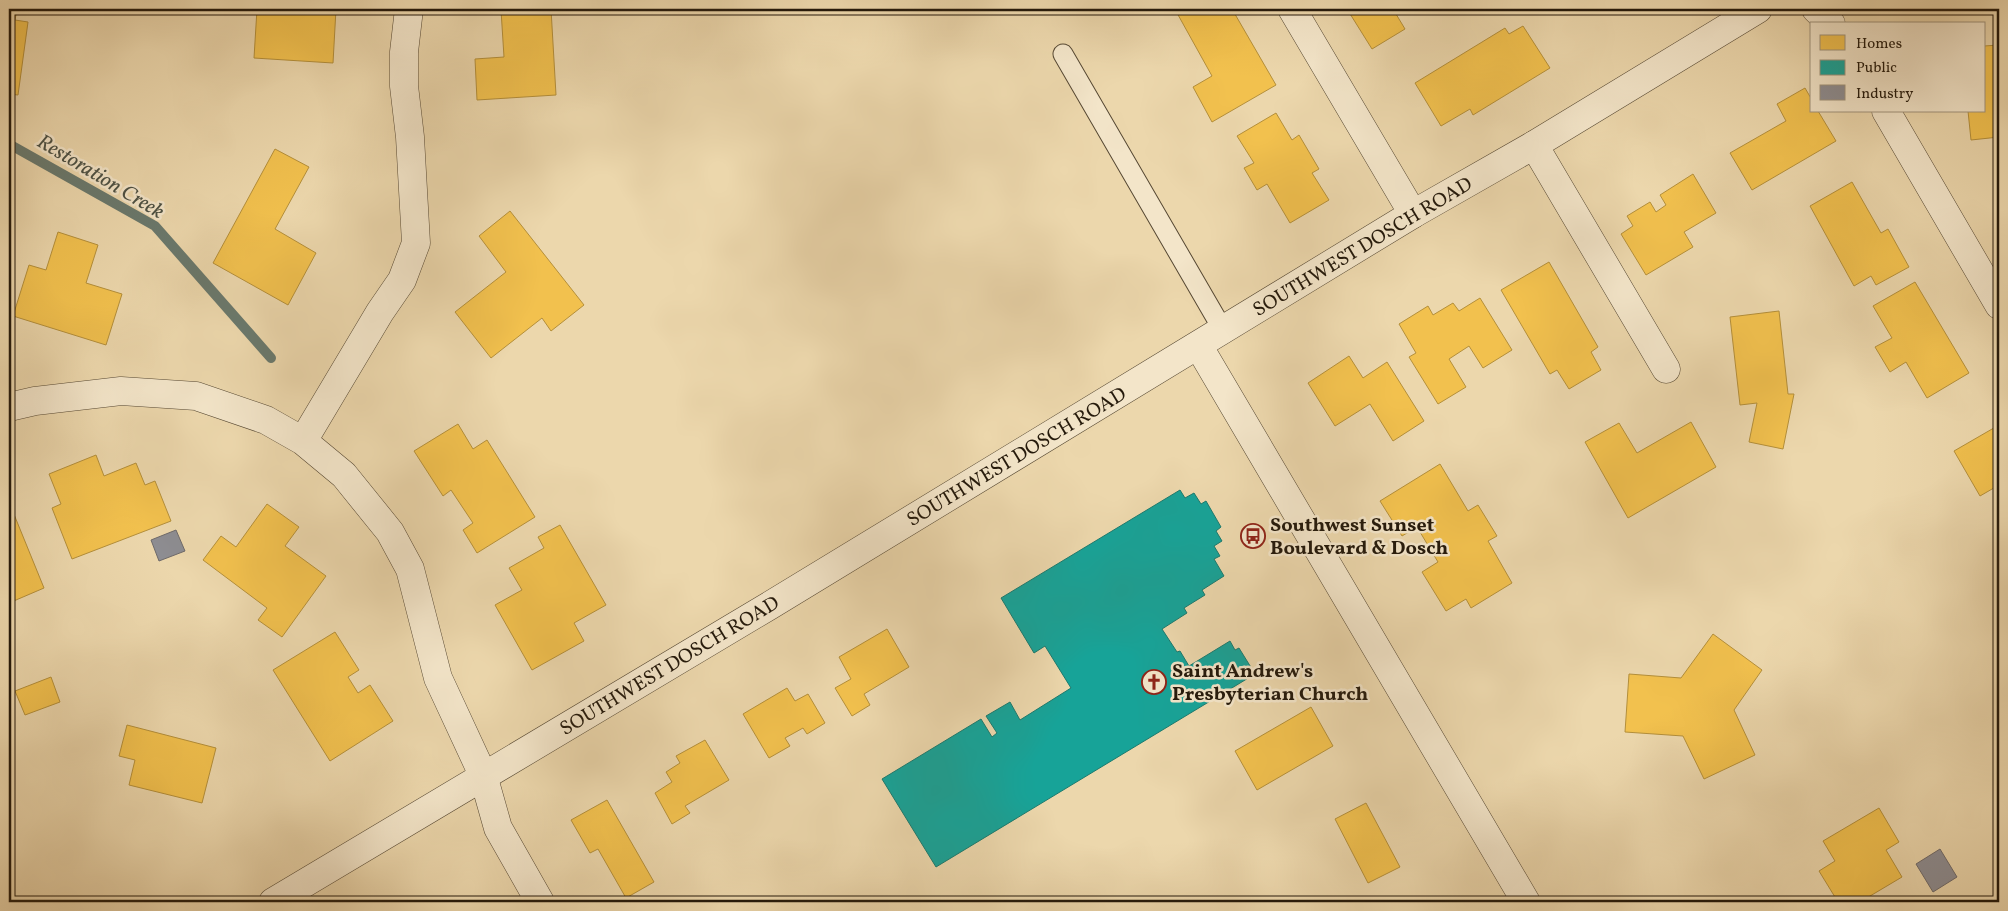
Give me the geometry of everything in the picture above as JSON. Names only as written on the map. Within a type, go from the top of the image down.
[{"type":"street","points":[[302,440],[380,312],[402,280],[416,243],[410,137],[404,86],[404,52],[409,9]]},
{"type":"street","points":[[1292,9],[1413,214]]},
{"type":"street","name":"SOUTHWEST DOSCH ROAD","points":[[273,902],[769,606],[1413,214],[1534,145],[1758,9]]},
{"type":"street","points":[[1816,9],[1829,22]]},
{"type":"street","points":[[1887,112],[1999,305]]},
{"type":"street","points":[[1534,145],[1666,369]]},
{"type":"street","points":[[1198,346],[1526,902]]},
{"type":"street","points":[[9,406],[35,401],[121,391],[196,396],[266,420],[302,440],[344,475],[390,532],[410,568],[438,678],[483,775],[498,828],[540,902]]},
{"type":"lane","points":[[1063,54],[1223,330]]},
{"type":"building: Homes","points":[[9,9],[17,9],[15,20],[28,22],[18,95],[9,94]]},
{"type":"building: Homes","points":[[257,9],[336,9],[333,63],[254,58]]},
{"type":"building: Homes","points":[[551,9],[556,95],[477,100],[475,59],[504,57],[501,10]]},
{"type":"building: Homes","points":[[1184,9],[1232,9],[1276,85],[1212,122],[1193,87],[1212,76],[1177,13]]},
{"type":"building: Homes","points":[[1347,9],[1393,9],[1405,29],[1372,49]]},
{"type":"building: Homes","points":[[1523,26],[1550,68],[1473,115],[1470,109],[1441,126],[1415,83],[1505,28],[1509,34]]},
{"type":"building: Homes","points":[[1999,45],[1999,137],[1971,140],[1968,112],[1986,112],[1986,46]]},
{"type":"building: Homes","points":[[1805,88],[1810,97],[1810,112],[1819,112],[1836,141],[1752,190],[1730,153],[1786,121],[1777,104]]},
{"type":"building: Homes","points":[[1276,113],[1292,140],[1299,135],[1319,169],[1312,173],[1329,200],[1290,223],[1267,184],[1257,190],[1244,168],[1254,163],[1237,136]]},
{"type":"building: Homes","points":[[275,149],[309,167],[275,229],[316,253],[288,305],[213,263]]},
{"type":"building: Homes","points":[[1693,174],[1716,213],[1684,232],[1693,247],[1646,275],[1621,234],[1633,226],[1627,216],[1650,202],[1656,212],[1666,205],[1660,195]]},
{"type":"building: Homes","points":[[1852,182],[1881,233],[1888,229],[1909,267],[1876,285],[1871,276],[1854,286],[1810,206]]},
{"type":"building: Homes","points":[[510,211],[584,305],[551,331],[542,318],[491,358],[455,312],[506,272],[479,236]]},
{"type":"building: Homes","points":[[58,232],[98,245],[86,283],[122,294],[106,345],[13,316],[29,265],[46,270]]},
{"type":"building: Homes","points":[[1549,262],[1598,347],[1591,352],[1601,370],[1569,389],[1557,370],[1550,374],[1501,290]]},
{"type":"building: Homes","points":[[1915,282],[1969,373],[1927,398],[1906,362],[1890,372],[1875,347],[1892,338],[1873,306]]},
{"type":"building: Homes","points":[[1480,298],[1512,350],[1483,368],[1469,346],[1449,359],[1466,387],[1438,404],[1409,357],[1416,353],[1399,324],[1428,306],[1433,315],[1453,303],[1459,311]]},
{"type":"building: Homes","points":[[1779,311],[1788,394],[1794,394],[1783,449],[1749,442],[1757,403],[1740,405],[1730,317]]},
{"type":"building: Homes","points":[[1349,356],[1363,378],[1387,362],[1424,421],[1393,441],[1370,404],[1335,426],[1308,383]]},
{"type":"building: Homes","points":[[1691,422],[1716,467],[1628,518],[1585,442],[1619,423],[1637,453]]},
{"type":"building: Homes","points":[[458,424],[473,449],[487,440],[535,517],[477,553],[463,530],[473,523],[451,490],[443,496],[414,451]]},
{"type":"building: Homes","points":[[1999,425],[1999,485],[1980,496],[1954,451]]},
{"type":"building: Homes","points":[[96,455],[104,476],[136,463],[145,485],[155,481],[171,521],[72,559],[52,508],[61,504],[49,474]]},
{"type":"building: Homes","points":[[1440,464],[1468,511],[1478,505],[1497,536],[1488,541],[1512,583],[1471,608],[1466,599],[1446,611],[1422,572],[1438,562],[1417,527],[1402,536],[1380,501]]},
{"type":"building: Homes","points":[[267,504],[299,527],[285,546],[326,576],[282,637],[258,620],[267,608],[203,560],[221,536],[236,547]]},
{"type":"building: Homes","points":[[9,507],[11,507],[44,588],[9,603]]},
{"type":"building: Homes","points":[[560,525],[606,605],[574,623],[584,641],[532,670],[495,605],[522,590],[509,568],[544,548],[538,537]]},
{"type":"building: Homes","points":[[887,629],[909,667],[864,694],[870,705],[852,716],[835,688],[851,679],[839,657]]},
{"type":"building: Homes","points":[[335,632],[359,670],[348,677],[358,693],[370,685],[393,721],[330,761],[273,670]]},
{"type":"building: Homes","points":[[1713,634],[1762,670],[1734,710],[1755,755],[1704,779],[1683,736],[1625,732],[1629,674],[1681,678]]},
{"type":"building: Homes","points":[[51,677],[60,702],[25,715],[15,691]]},
{"type":"building: Homes","points":[[787,688],[795,701],[808,694],[825,723],[807,734],[803,728],[785,738],[790,746],[769,758],[743,714]]},
{"type":"building: Homes","points":[[1311,707],[1333,746],[1257,790],[1235,751]]},
{"type":"building: Homes","points":[[127,725],[216,748],[202,803],[129,785],[135,760],[119,756]]},
{"type":"building: Homes","points":[[705,740],[729,780],[685,806],[690,813],[672,824],[655,793],[672,782],[666,772],[680,763],[676,756]]},
{"type":"building: Homes","points":[[607,800],[654,882],[626,898],[598,849],[590,853],[571,820]]},
{"type":"building: Homes","points":[[1366,803],[1400,867],[1368,883],[1335,819]]},
{"type":"building: Homes","points":[[1879,808],[1899,842],[1886,850],[1902,877],[1860,902],[1838,902],[1819,871],[1835,861],[1823,841]]},
{"type":"building: Public","name":"Saint Andrew's Presbyterian Church","points":[[1180,490],[1185,498],[1194,493],[1201,504],[1206,501],[1221,527],[1216,531],[1222,541],[1214,546],[1220,556],[1214,559],[1224,576],[1202,590],[1205,595],[1184,608],[1187,613],[1162,629],[1177,652],[1180,651],[1189,666],[1230,641],[1235,650],[1239,648],[1252,669],[1247,672],[1250,677],[936,867],[882,779],[981,719],[992,737],[997,733],[986,716],[1010,702],[1020,720],[1071,688],[1045,646],[1034,653],[1001,598]]},
{"type":"building: Industry","points":[[176,530],[185,551],[159,561],[151,540]]},
{"type":"building: Industry","points":[[1940,849],[1957,877],[1933,892],[1916,864]]},
{"type":"waterway","name":"Restoration Creek","points":[[9,144],[155,226],[271,358]]},
{"type":"place","name":"Southwest Sunset Boulevard & Dosch","points":[[1253,536]]},
{"type":"place","name":"Saint Andrew's Presbyterian Church","points":[[1154,682]]}]
